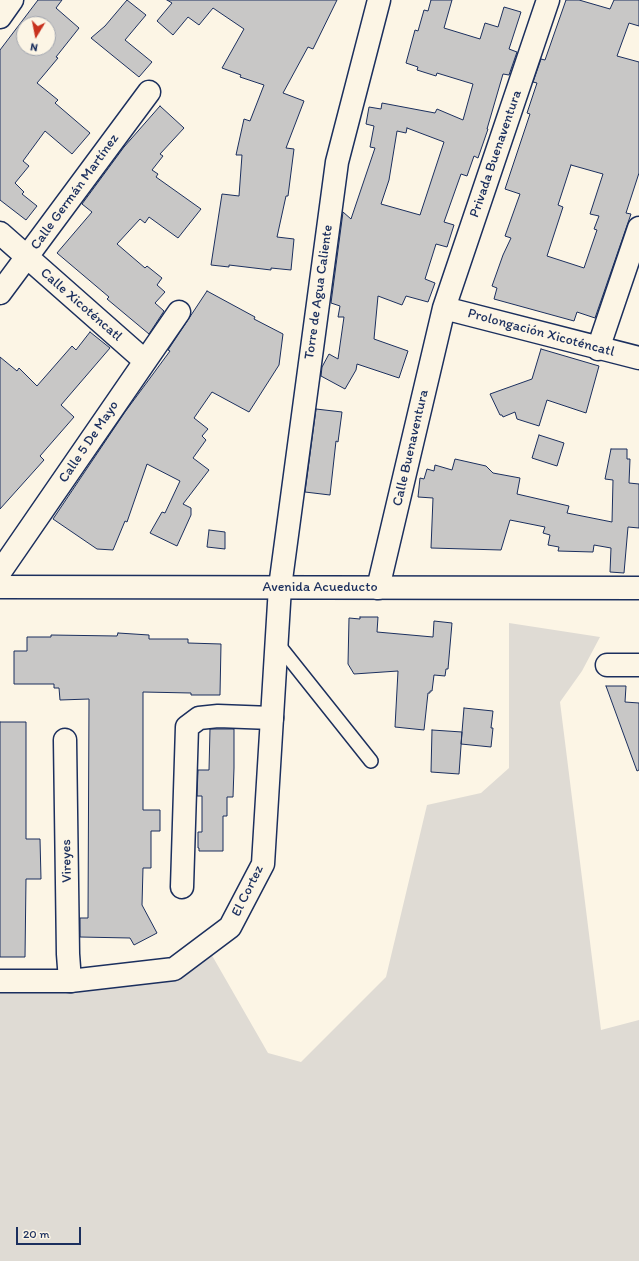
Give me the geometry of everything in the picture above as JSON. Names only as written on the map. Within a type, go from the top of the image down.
[{"type":"street","points":[[0,17],[12,0]]},
{"type":"street","name":"Torre de Agua Caliente","points":[[280,587],[337,162],[379,0]]},
{"type":"street","name":"Privada Buenaventura","points":[[444,308],[548,0]]},
{"type":"street","name":"Calle Germán Martínez","points":[[0,293],[149,92]]},
{"type":"street","points":[[598,349],[639,228]]},
{"type":"street","name":"Calle Xicoténcatl","points":[[0,233],[145,361]]},
{"type":"street","name":"Prolongación Xicoténcatl","points":[[444,308],[598,349],[639,358]]},
{"type":"street","name":"Calle Buenaventura","points":[[378,588],[444,308]]},
{"type":"street","name":"Calle 5 De Mayo","points":[[0,572],[179,312]]},
{"type":"street","name":"Avenida Acueducto","points":[[0,587],[639,588]]},
{"type":"street","name":"El Cortez","points":[[0,981],[70,981],[174,969],[230,927],[263,864],[280,587]]},
{"type":"street","points":[[607,665],[639,665]]},
{"type":"street","points":[[182,887],[187,727],[199,718],[218,716],[272,718]]},
{"type":"street","name":"Vireyes","points":[[65,740],[70,981]]},
{"type":"lane","points":[[277,643],[371,761]]},
{"type":"shaded area","points":[[509,623],[600,637],[582,671],[560,702],[601,1030],[639,1020],[639,1261],[0,1261],[0,981],[174,969],[206,945],[268,1053],[301,1062],[386,977],[427,805],[481,793],[509,768]]},
{"type":"building","points":[[38,0],[62,0],[56,8],[79,28],[56,57],[58,58],[37,83],[58,100],[55,103],[90,133],[72,154],[45,131],[23,161],[29,166],[15,183],[24,192],[22,194],[37,206],[26,220],[0,200],[0,50],[16,29],[16,56],[56,56],[56,16],[26,16]]},
{"type":"building","points":[[127,0],[146,15],[125,40],[152,62],[139,77],[91,38],[105,26]]},
{"type":"building","points":[[167,0],[337,0],[313,49],[308,47],[283,93],[304,101],[286,148],[294,149],[288,196],[286,196],[277,237],[294,239],[291,270],[271,268],[271,270],[229,265],[229,267],[211,265],[222,194],[239,196],[242,155],[236,155],[244,119],[250,121],[264,85],[240,77],[241,75],[222,68],[244,29],[213,8],[199,25],[188,17],[173,35],[157,21],[172,3]]},
{"type":"building","points":[[431,0],[452,0],[444,28],[480,39],[485,23],[498,27],[504,7],[521,12],[509,49],[517,52],[509,75],[503,74],[488,129],[478,158],[474,156],[467,176],[461,174],[444,222],[454,225],[447,247],[436,244],[425,279],[435,283],[428,302],[406,296],[402,305],[378,296],[374,339],[408,351],[399,378],[357,364],[356,370],[345,389],[321,376],[322,367],[329,354],[338,359],[344,317],[338,317],[340,306],[331,303],[343,212],[351,219],[375,148],[370,147],[374,126],[366,124],[369,107],[381,109],[382,103],[435,113],[437,109],[463,120],[473,84],[437,73],[436,76],[417,70],[418,67],[406,63],[415,30],[418,31],[424,10],[428,11]],"holes":[[[407,128],[444,142],[420,215],[381,204],[389,180],[397,131],[406,133]]]},
{"type":"building","points":[[566,0],[579,0],[610,9],[614,0],[639,0],[639,26],[629,23],[617,56],[639,62],[639,173],[626,213],[631,214],[595,318],[577,312],[574,321],[494,299],[497,288],[492,286],[511,238],[505,236],[520,194],[505,189],[530,114],[527,113],[537,83],[533,82],[541,59],[545,60]],"holes":[[[571,165],[603,174],[590,214],[599,216],[594,229],[597,230],[584,268],[547,256],[563,207],[558,205]]]},
{"type":"building","points":[[160,106],[184,128],[160,154],[163,156],[152,170],[158,174],[156,177],[201,209],[178,238],[149,217],[145,223],[140,219],[117,244],[145,268],[147,266],[162,278],[157,285],[165,292],[155,303],[164,311],[149,334],[107,299],[109,297],[57,253],[92,212],[82,204],[124,147]]},
{"type":"building","points":[[207,291],[255,317],[254,319],[283,334],[279,365],[249,412],[212,392],[194,418],[208,429],[202,436],[206,440],[193,458],[209,470],[183,504],[191,508],[191,515],[177,546],[150,533],[162,512],[165,513],[180,481],[147,464],[127,522],[125,521],[113,550],[97,549],[53,519],[125,412],[170,351],[168,350]]},
{"type":"building","points":[[90,332],[110,348],[61,405],[74,417],[40,456],[44,460],[0,509],[0,357],[17,371],[19,368],[37,386],[72,346],[76,350]]},
{"type":"building","points":[[541,349],[599,366],[586,413],[547,400],[539,426],[517,419],[515,412],[503,417],[500,415],[490,394],[532,379]]},
{"type":"building","points":[[316,409],[342,412],[338,442],[336,441],[330,495],[305,492]]},
{"type":"building","points":[[539,435],[564,443],[557,466],[532,458]]},
{"type":"building","points":[[611,449],[627,449],[627,459],[630,459],[629,483],[639,484],[639,528],[628,527],[624,573],[610,572],[611,548],[594,545],[593,552],[558,551],[559,547],[548,545],[550,535],[543,533],[545,527],[510,520],[501,550],[431,548],[433,498],[418,497],[420,478],[424,479],[427,469],[434,471],[435,465],[452,470],[455,459],[486,466],[493,473],[520,478],[517,494],[569,506],[567,513],[612,522],[613,480],[605,479]]},
{"type":"building","points":[[209,530],[225,532],[225,549],[207,547]]},
{"type":"building","points":[[360,617],[378,617],[377,632],[433,637],[434,621],[452,623],[448,669],[446,669],[445,676],[434,675],[432,691],[428,693],[424,730],[395,727],[398,671],[354,674],[348,664],[349,618],[360,619]]},
{"type":"building","points":[[118,633],[149,635],[149,639],[188,639],[188,643],[221,644],[220,695],[143,692],[143,810],[160,810],[160,831],[151,831],[151,868],[143,868],[142,905],[157,933],[134,945],[130,938],[80,937],[80,918],[88,918],[89,699],[60,700],[59,688],[54,688],[54,684],[14,684],[14,651],[27,651],[27,637],[51,637],[51,635],[117,636]]},
{"type":"building","points":[[606,686],[626,686],[625,702],[639,703],[639,770],[637,771]]},
{"type":"building","points":[[464,708],[493,711],[491,747],[461,744]]},
{"type":"building","points":[[0,722],[26,722],[26,839],[40,839],[41,879],[26,879],[25,957],[0,957]]},
{"type":"building","points":[[210,729],[234,729],[233,797],[227,797],[227,816],[223,816],[223,851],[199,851],[198,848],[198,832],[202,832],[202,796],[197,796],[198,770],[209,770]]},
{"type":"building","points":[[432,730],[462,732],[459,774],[431,772]]}]
